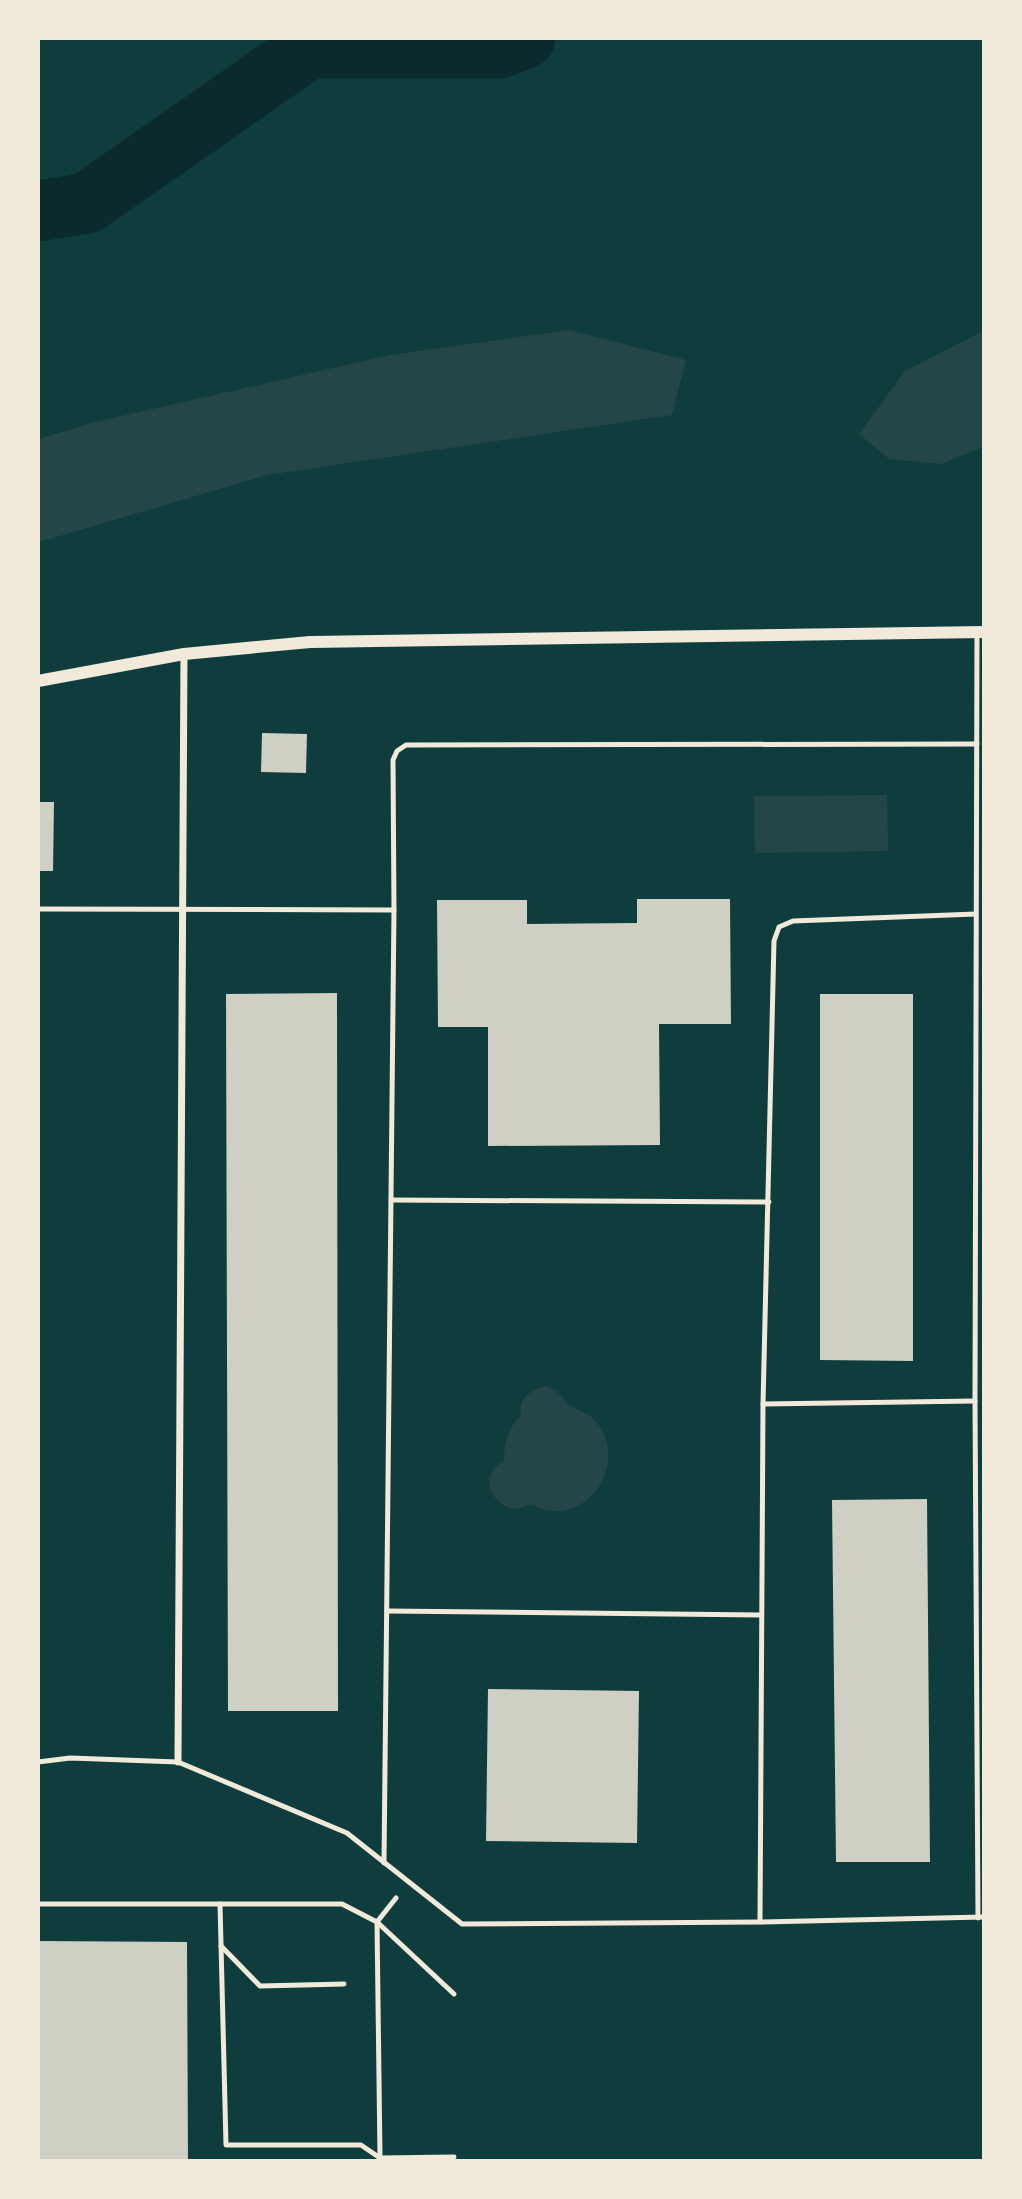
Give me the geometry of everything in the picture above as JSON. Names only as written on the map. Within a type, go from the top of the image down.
[{"type":"street","points":[[38,681],[184,654],[310,642],[980,632]]},
{"type":"street","points":[[178,1762],[184,654]]},
{"type":"lane","points":[[38,1762],[70,1758],[178,1762],[347,1833],[462,1924],[981,1917],[975,1401],[977,744],[980,632]]},
{"type":"lane","points":[[384,1863],[394,910],[393,761],[397,751],[406,745],[977,744]]},
{"type":"lane","points":[[38,909],[394,910]]},
{"type":"lane","points":[[760,1922],[763,1404],[774,941],[779,927],[793,921],[976,914]]},
{"type":"lane","points":[[391,1200],[769,1202]]},
{"type":"lane","points":[[763,1404],[975,1401]]},
{"type":"lane","points":[[387,1611],[761,1615]]},
{"type":"lane","points":[[380,2159],[377,1922],[396,1898]]},
{"type":"lane","points":[[38,1904],[342,1904],[377,1922],[454,1994]]},
{"type":"lane","points":[[220,1904],[226,2145],[361,2145],[380,2159],[454,2157]]},
{"type":"lane","points":[[221,1946],[260,1986],[344,1984]]},
{"type":"shaded area","points":[[569,330],[686,360],[672,415],[267,475],[39,542],[39,439],[91,423],[390,355]]},
{"type":"shaded area","points":[[983,331],[983,447],[941,464],[889,459],[859,434],[905,371]]},
{"type":"shaded area","points":[[887,795],[888,851],[755,853],[754,796]]},
{"type":"shaded area","points":[[546,1386],[598,1424],[607,1441],[608,1459],[604,1476],[595,1491],[583,1503],[567,1510],[550,1511],[532,1504],[511,1508],[500,1503],[492,1494],[490,1477],[504,1460],[508,1436],[521,1415],[524,1399],[535,1389]]},
{"type":"building","points":[[262,733],[307,734],[306,773],[261,772]]},
{"type":"building","points":[[39,802],[54,802],[53,871],[38,871]]},
{"type":"building","points":[[637,899],[730,899],[731,1024],[659,1024],[660,1145],[488,1146],[488,1027],[438,1027],[437,900],[527,900],[527,924],[637,923]]},
{"type":"building","points":[[337,993],[338,1711],[228,1711],[226,994]]},
{"type":"building","points":[[820,994],[913,994],[913,1361],[820,1360]]},
{"type":"building","points":[[927,1499],[930,1862],[836,1862],[832,1500]]},
{"type":"building","points":[[488,1689],[639,1691],[637,1843],[486,1841]]},
{"type":"building","points":[[38,1941],[187,1942],[188,2160],[38,2160]]},
{"type":"waterway","points":[[38,211],[87,203],[309,48],[500,48],[525,38]]}]
